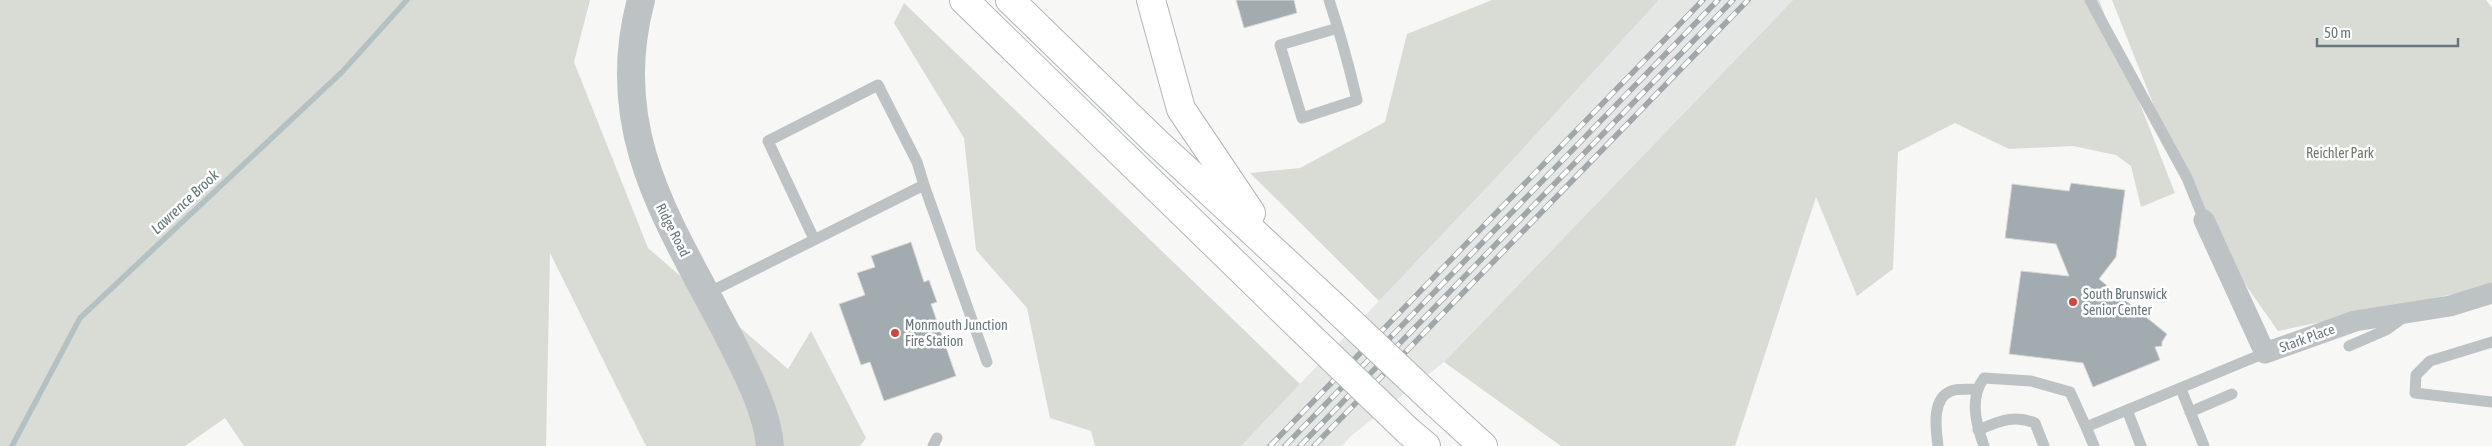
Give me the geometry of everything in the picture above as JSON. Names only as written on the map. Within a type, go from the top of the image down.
[{"type":"main road","points":[[964,0],[1417,439]]},
{"type":"main road","points":[[1010,0],[1155,141],[1483,446]]},
{"type":"main road","points":[[1151,0],[1181,110],[1236,194],[1291,267]]},
{"type":"street","name":"Ridge Road","points":[[641,0],[630,74],[631,106],[639,147],[658,203],[743,364],[761,411],[770,446]]},
{"type":"street","name":"Stark Place","points":[[2204,220],[2265,353],[2355,321],[2450,306],[2492,293]]},
{"type":"lane","points":[[1329,0],[1338,28],[1356,100],[1302,118],[1280,45],[1338,28]]},
{"type":"lane","points":[[2090,0],[2186,178],[2204,220]]},
{"type":"lane","points":[[814,239],[768,141],[878,85],[916,162],[987,362]]},
{"type":"lane","points":[[706,294],[924,185]]},
{"type":"lane","points":[[2349,346],[2386,330],[2412,312]]},
{"type":"lane","points":[[2492,342],[2430,361],[2416,375],[2415,393],[2492,402]]},
{"type":"lane","points":[[2086,426],[2265,353]]},
{"type":"lane","points":[[1984,446],[1978,430],[1976,389],[1984,378],[2031,381],[2070,392],[2094,446]]},
{"type":"lane","points":[[1938,446],[1936,420],[1943,396],[1952,390],[1976,389]]},
{"type":"lane","points":[[2180,389],[2204,446]]},
{"type":"lane","points":[[2190,412],[2232,394]]},
{"type":"lane","points":[[2127,410],[2141,446]]},
{"type":"lane","points":[[1978,430],[2007,418],[2022,418],[2035,423],[2044,446]]},
{"type":"shaded area","points":[[1659,0],[1793,0],[1444,362],[1351,436],[1342,446],[1241,446],[1509,164]]},
{"type":"green space","points":[[0,0],[590,0],[574,62],[648,248],[788,369],[811,331],[866,438],[860,446],[646,446],[550,253],[546,446],[244,446],[225,418],[185,446],[0,446]]},
{"type":"green space","points":[[1492,0],[1659,0],[1509,164],[1379,301],[1250,173],[1300,168],[1385,122],[1407,34]]},
{"type":"green space","points":[[1793,0],[2099,0],[2175,193],[2141,207],[2131,166],[2116,155],[2073,146],[2009,149],[1955,123],[1898,152],[1893,269],[1857,296],[1816,197],[1735,446],[1561,446],[1444,362]]},
{"type":"green space","name":"Reichler Park","points":[[2112,0],[2486,0],[2492,8],[2492,286],[2278,331],[2198,217]]},
{"type":"green space","points":[[904,3],[1300,384],[1241,446],[1095,446],[1091,431],[1050,418],[1027,308],[976,250],[964,138],[894,23]]},
{"type":"building","points":[[1236,0],[1294,0],[1297,13],[1244,28]]},
{"type":"building","name":"South Brunswick Senior Center","points":[[2071,183],[2125,190],[2116,257],[2099,279],[2167,334],[2162,342],[2162,346],[2155,347],[2160,360],[2093,387],[2083,363],[2009,354],[2021,271],[2069,276],[2056,244],[2005,238],[2012,184],[2069,191]]},
{"type":"building","name":"Monmouth Junction Fire Station","points":[[911,242],[924,282],[929,280],[937,302],[931,304],[956,376],[884,401],[870,362],[861,365],[839,304],[865,295],[857,273],[875,267],[871,256]]},
{"type":"waterway","name":"Lawrence Brook","points":[[12,446],[80,318],[342,72],[407,0]]},
{"type":"railway","points":[[1270,446],[1703,0]]},
{"type":"railway","points":[[1285,446],[1718,0]]},
{"type":"railway","points":[[1300,446],[1733,0]]},
{"type":"railway","points":[[1314,446],[1748,0]]},
{"type":"place","name":"South Brunswick Senior Center","points":[[2073,302]]},
{"type":"place","name":"Monmouth Junction Fire Station","points":[[895,333]]}]
